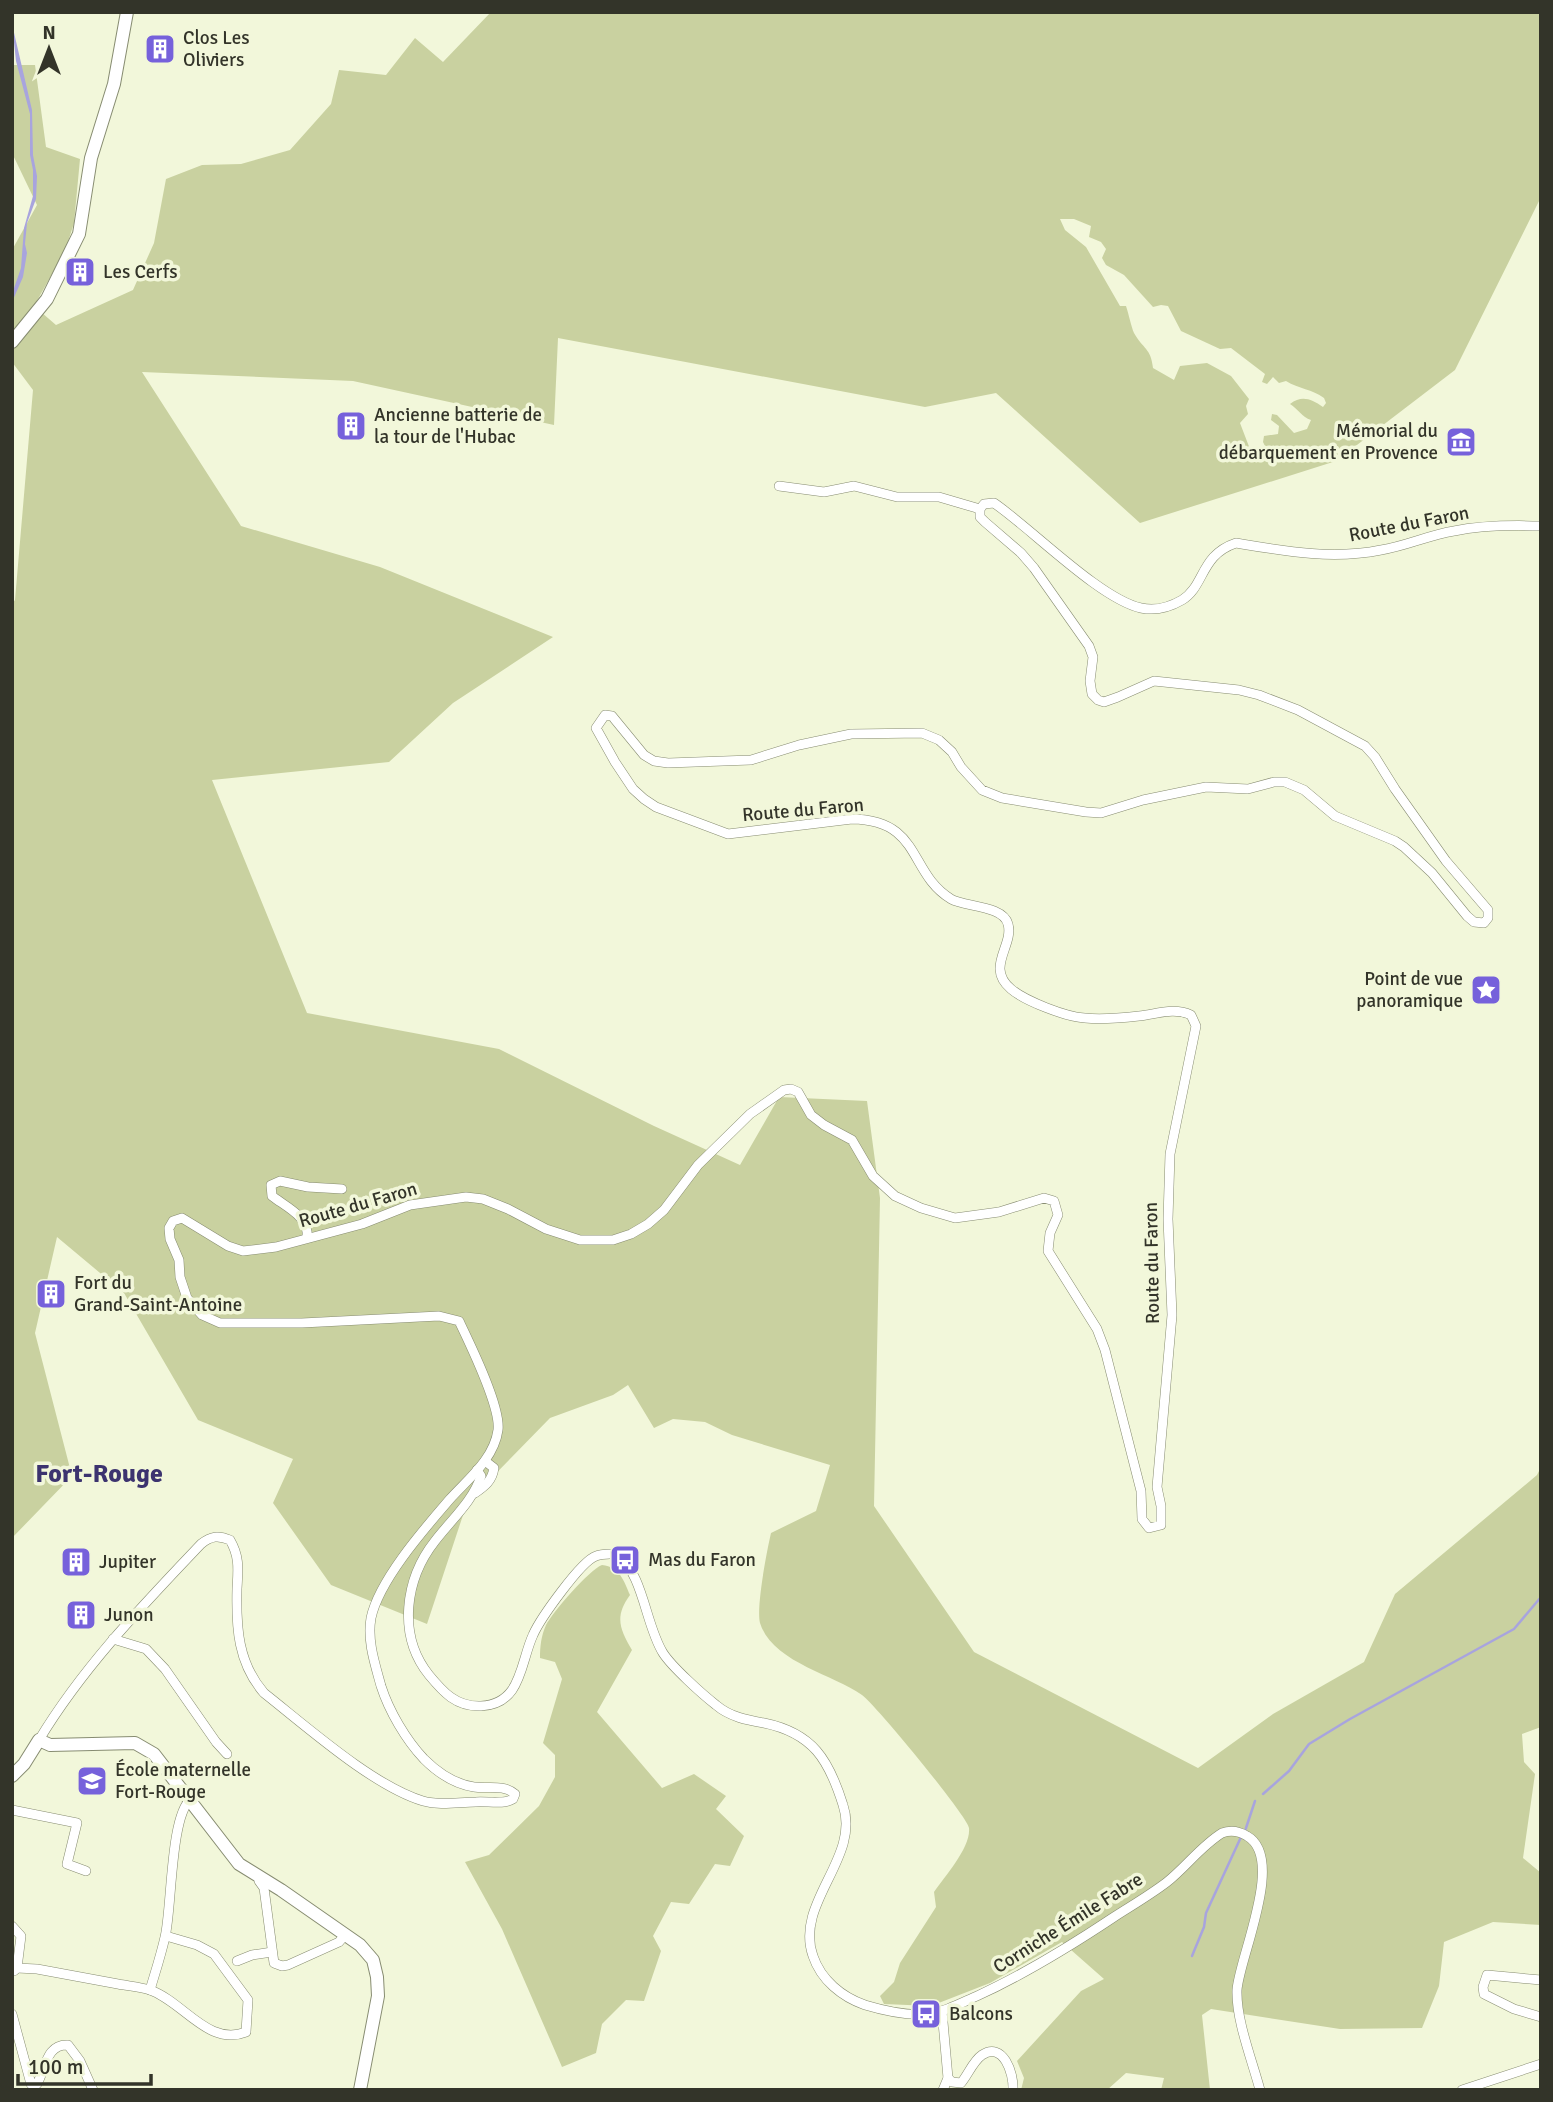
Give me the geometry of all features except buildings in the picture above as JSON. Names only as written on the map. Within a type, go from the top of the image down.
[{"type":"main road","points":[[12,342],[47,299],[79,234],[91,158],[114,84],[127,12]]},
{"type":"main road","points":[[12,1776],[18,1762],[39,1740],[50,1745],[126,1743],[143,1746],[154,1754],[239,1864],[368,1952],[377,1976],[378,1996],[360,2090]]},
{"type":"street","points":[[779,486],[824,492],[854,486],[897,497],[939,497],[980,509]]},
{"type":"street","name":"Route du Faron","points":[[485,1461],[495,1440],[498,1421],[492,1399],[459,1321],[439,1316],[302,1323],[220,1323],[202,1315],[187,1298],[180,1277],[179,1260],[170,1239],[169,1228],[173,1221],[182,1218],[229,1246],[243,1251],[276,1247],[362,1224],[410,1205],[466,1197],[482,1199],[508,1209],[546,1230],[580,1240],[613,1240],[648,1224],[664,1210],[698,1165],[750,1114],[784,1090],[791,1089],[798,1091],[811,1115],[852,1140],[873,1176],[895,1196],[920,1208],[955,1218],[999,1212],[1045,1198],[1054,1201],[1058,1215],[1050,1233],[1048,1251],[1097,1329],[1115,1384],[1141,1491],[1142,1519],[1149,1528],[1161,1525],[1157,1487],[1172,1315],[1168,1219],[1170,1154],[1196,1026],[1191,1015],[1178,1009],[1124,1018],[1082,1018],[1034,1002],[1009,988],[1002,977],[999,967],[1008,923],[1002,915],[984,907],[952,900],[932,881],[907,842],[897,832],[872,820],[852,819],[727,834],[656,807],[644,799],[633,789],[596,728],[605,715],[612,716],[644,755],[654,761],[668,763],[751,760],[799,745],[851,734],[922,733],[939,740],[952,752],[982,790],[1002,798],[1086,813],[1101,813],[1143,800],[1206,787],[1248,789],[1285,782],[1304,790],[1335,816],[1404,847],[1432,873],[1474,922],[1484,923],[1489,914],[1482,901],[1472,893],[1424,831],[1376,757],[1365,746],[1348,736],[1298,710],[1259,695],[1215,687],[1154,681],[1104,702],[1098,700],[1092,694],[1090,681],[1093,657],[1089,646],[1034,568],[980,517],[980,509],[984,504],[994,503],[1079,572],[1128,603],[1142,608],[1165,608],[1186,597],[1213,556],[1223,547],[1236,543],[1318,555],[1339,555],[1382,550],[1453,531],[1505,525],[1541,526]]},
{"type":"street","points":[[307,1238],[308,1231],[302,1217],[272,1196],[271,1185],[280,1181],[308,1187],[342,1189]]},
{"type":"street","points":[[39,1740],[113,1639],[201,1544],[220,1536],[230,1540],[239,1560],[239,1644],[247,1669],[264,1693],[359,1766],[406,1794],[425,1802],[509,1801],[515,1794],[506,1788],[471,1787],[456,1782],[422,1758],[384,1694],[371,1647],[371,1616],[397,1564],[485,1461]]},
{"type":"street","name":"Corniche Émile Fabre","points":[[471,1496],[486,1485],[492,1476],[494,1468],[485,1461]]},
{"type":"street","name":"Corniche Émile Fabre","points":[[477,1470],[481,1476],[471,1496],[432,1543],[414,1580],[409,1601],[408,1617],[415,1650],[425,1671],[449,1697],[461,1704],[489,1706],[503,1699],[521,1677],[532,1636],[542,1618],[581,1568],[595,1556],[617,1554],[630,1567],[664,1655],[718,1707],[737,1718],[796,1732],[809,1742],[829,1770],[843,1805],[848,1830],[811,1928],[811,1952],[822,1974],[852,2000],[885,2011],[926,2014],[942,2011],[1020,1977],[1167,1882],[1214,1838],[1225,1831],[1243,1834],[1252,1840],[1260,1856],[1262,1871],[1257,1917],[1237,1991],[1260,2090]]},
{"type":"street","points":[[113,1639],[146,1649],[165,1669],[227,1754]]},
{"type":"street","points":[[150,1990],[166,1936],[178,1822],[186,1803],[191,1799]]},
{"type":"street","points":[[12,1810],[77,1823],[67,1864],[86,1871]]},
{"type":"street","points":[[260,1877],[259,1881],[264,1888],[274,1963],[282,1966],[339,1942],[345,1935]]},
{"type":"street","points":[[12,1926],[21,1936],[15,1970],[37,1969],[150,1990],[221,2036],[235,2036],[246,2032],[248,2000],[214,1954],[197,1945],[166,1936]]},
{"type":"street","points":[[237,1961],[272,1952]]},
{"type":"street","points":[[1541,1980],[1487,1975],[1483,1987],[1485,1994],[1495,2001],[1541,2017]]},
{"type":"street","points":[[942,2011],[948,2078],[943,2090]]},
{"type":"street","points":[[12,2014],[31,2084],[37,2084],[51,2049],[59,2044],[68,2045],[80,2061],[93,2090]]},
{"type":"street","points":[[948,2078],[961,2083],[980,2056],[998,2054],[1009,2064],[1014,2078],[1013,2090]]},
{"type":"street","points":[[1461,2090],[1541,2064]]},
{"type":"green space","points":[[491,12],[1541,12],[1541,197],[1455,370],[1336,461],[1140,523],[996,393],[925,407],[558,338],[554,425],[353,381],[142,372],[241,526],[380,567],[553,637],[453,703],[389,762],[212,780],[307,1013],[499,1049],[654,1126],[740,1165],[779,1097],[867,1101],[880,1198],[874,1506],[974,1652],[1198,1768],[1273,1714],[1364,1662],[1395,1594],[1537,1475],[1541,1467],[1541,1727],[1522,1734],[1524,1762],[1535,1774],[1523,1858],[1541,1873],[1541,1925],[1493,1922],[1444,1942],[1439,1986],[1422,2028],[1340,2029],[1211,2009],[1202,2015],[1210,2090],[1161,2090],[1164,2078],[1126,2073],[1107,2090],[1021,2090],[1024,2078],[1017,2061],[1081,1991],[1104,1979],[1062,1942],[990,1983],[931,2006],[884,2004],[880,1996],[894,1982],[900,1963],[936,1907],[934,1892],[962,1852],[969,1836],[969,1828],[938,1783],[862,1695],[804,1666],[777,1648],[760,1623],[761,1592],[771,1533],[816,1511],[830,1465],[732,1435],[705,1422],[673,1419],[654,1428],[628,1385],[613,1395],[550,1418],[467,1503],[427,1624],[331,1585],[273,1503],[293,1459],[198,1420],[124,1293],[57,1237],[35,1333],[72,1476],[12,1538],[12,604],[15,600],[33,390],[12,362],[12,250],[37,205],[12,153],[12,65],[35,65],[46,147],[80,159],[74,223],[65,251],[34,306],[56,325],[133,290],[154,243],[166,179],[202,165],[241,164],[290,150],[331,104],[339,70],[386,75],[415,38],[443,62]],"holes":[[[1060,219],[1074,219],[1091,226],[1089,237],[1101,242],[1106,249],[1102,258],[1106,265],[1124,275],[1153,307],[1168,306],[1181,331],[1220,349],[1231,348],[1265,374],[1262,382],[1267,384],[1273,377],[1279,383],[1286,381],[1324,398],[1326,403],[1323,407],[1306,399],[1290,404],[1311,420],[1307,429],[1294,433],[1277,415],[1272,414],[1271,420],[1279,426],[1278,434],[1264,436],[1263,442],[1268,452],[1266,457],[1253,457],[1240,423],[1248,414],[1246,406],[1249,399],[1231,376],[1207,363],[1180,366],[1174,380],[1153,368],[1148,352],[1134,333],[1126,306],[1120,306],[1086,247],[1065,230]]]},
{"type":"green space","points":[[602,1565],[617,1572],[630,1595],[620,1617],[624,1636],[632,1650],[597,1712],[662,1788],[694,1774],[726,1796],[716,1809],[744,1836],[730,1866],[715,1864],[689,1904],[671,1902],[653,1936],[661,1951],[644,2001],[626,2000],[602,2024],[596,2053],[562,2067],[502,1929],[465,1862],[489,1855],[539,1806],[555,1777],[555,1755],[543,1743],[562,1679],[555,1662],[540,1658],[542,1637],[546,1625],[563,1602]]},
{"type":"shaded area","points":[[12,24],[32,110],[33,155],[37,176],[36,199],[27,223],[27,253],[23,277],[12,302],[21,268],[24,228],[33,196],[33,170],[30,155],[30,114],[16,61]]},
{"type":"waterway","points":[[1263,1794],[1289,1771],[1309,1744],[1514,1629],[1541,1597]]},
{"type":"waterway","points":[[1245,1831],[1255,1801]]},
{"type":"waterway","points":[[1192,1956],[1204,1927],[1206,1913],[1241,1837]]},
{"type":"place","name":"Clos Les Oliviers","points":[[160,49]]},
{"type":"place","name":"Les Cerfs","points":[[80,272]]},
{"type":"place","name":"Ancienne batterie de la tour de l'Hubac","points":[[351,426]]},
{"type":"place","name":"Mémorial du débarquement en Provence","points":[[1461,442]]},
{"type":"place","name":"Point de vue panoramique","points":[[1486,990]]},
{"type":"place","name":"Fort du Grand-Saint-Antoine","points":[[51,1294]]},
{"type":"place","name":"Mas du Faron","points":[[625,1560]]},
{"type":"place","name":"Jupiter","points":[[76,1562]]},
{"type":"place","name":"Junon","points":[[81,1615]]},
{"type":"place","name":"École maternelle Fort-Rouge","points":[[92,1781]]},
{"type":"place","name":"Balcons","points":[[926,2014]]},
{"type":"district","name":"Fort-Rouge","points":[[99,1474]]}]
